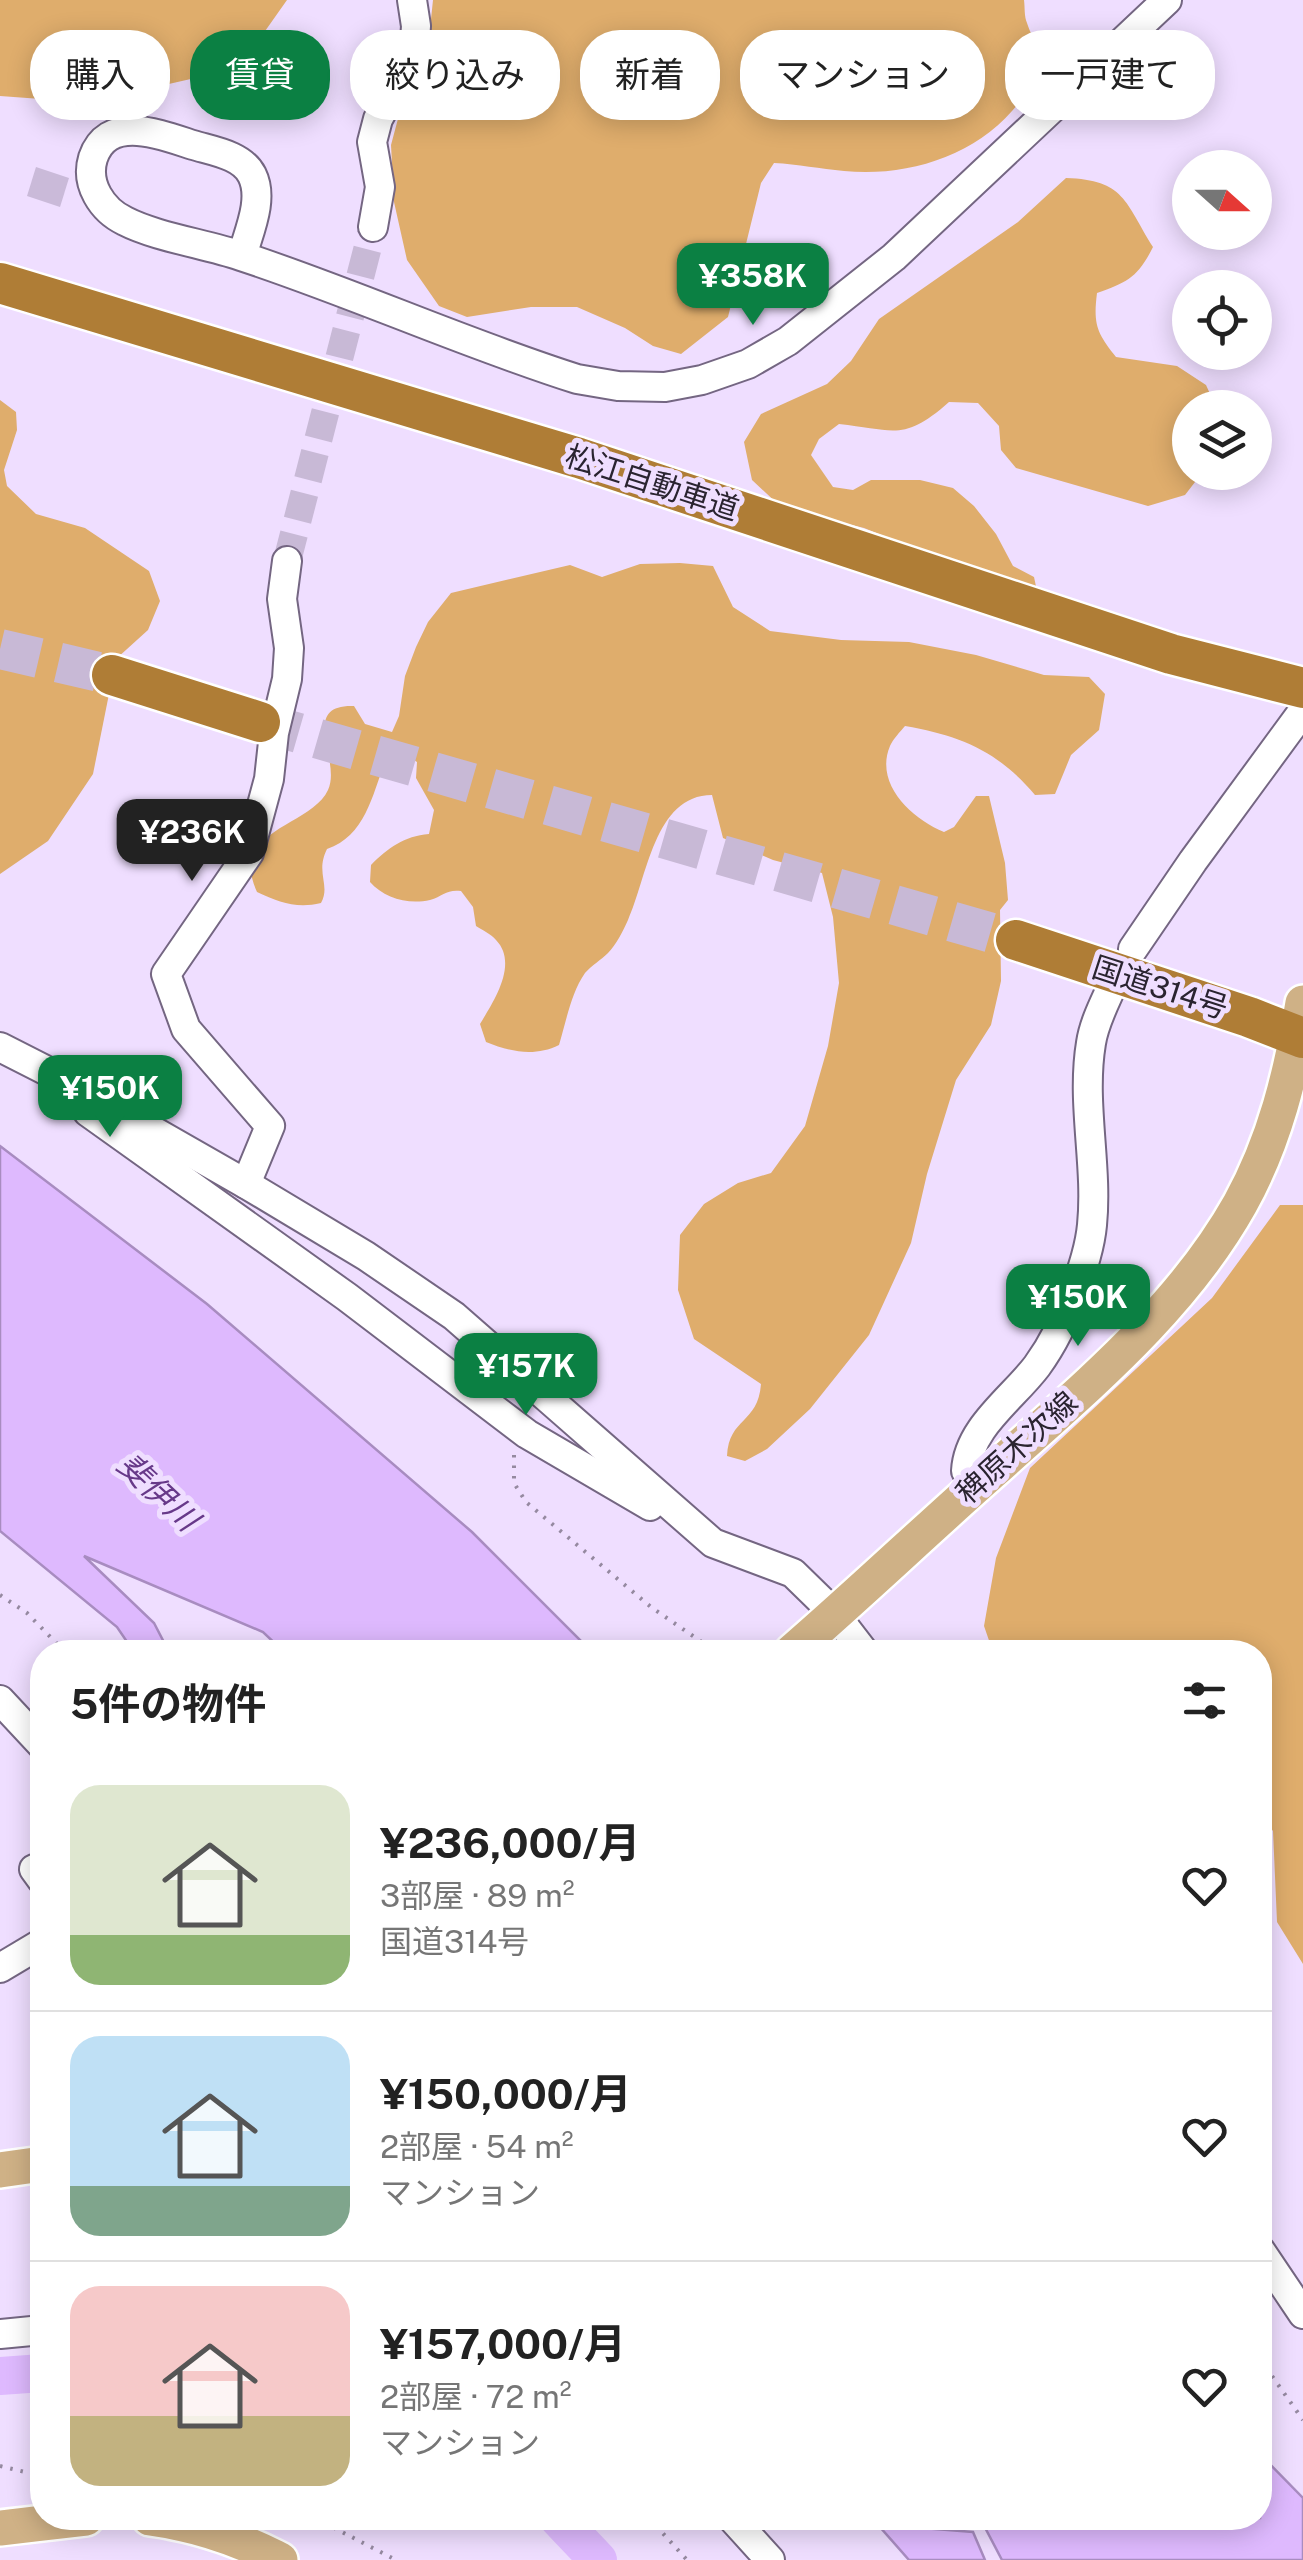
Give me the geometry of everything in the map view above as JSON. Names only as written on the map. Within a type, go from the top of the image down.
[{"type":"highway","name":"松江自動車道","points":[[0,283],[578,458],[1171,654],[1303,688]]},
{"type":"highway","points":[[112,676],[260,722]]},
{"type":"highway","name":"国道314号","points":[[1016,940],[1301,1026]]},
{"type":"main road","name":"稗原木次線","points":[[805,1640],[1136,1339],[1206,1258],[1259,1165],[1284,1102],[1301,1026]]},
{"type":"main road","points":[[0,2170],[30,2166]]},
{"type":"main road","points":[[0,2528],[30,2525]]},
{"type":"main road","points":[[202,2530],[274,2558]]},
{"type":"street","points":[[373,228],[380,187],[372,142],[378,119],[414,54],[416,26],[412,0]]},
{"type":"street","points":[[242,256],[258,192],[251,172],[239,160],[146,130],[111,136],[100,146],[92,159],[96,195],[125,221],[242,256],[577,379],[664,388],[702,380],[748,364],[788,342],[894,257],[1167,0]]},
{"type":"street","points":[[246,1184],[270,1126],[186,1029],[166,974],[248,853],[269,779],[274,733],[287,680],[289,648],[282,599],[287,561]]},
{"type":"street","points":[[1134,948],[1183,874],[1303,711]]},
{"type":"street","points":[[977,1484],[966,1470],[970,1450],[979,1433],[1047,1351],[1074,1294],[1086,1257],[1093,1194],[1091,1043],[1098,1015],[1112,986]]},
{"type":"street","points":[[0,1047],[246,1184],[366,1256],[454,1316],[713,1543],[793,1572],[834,1612],[855,1640]]},
{"type":"street","points":[[56,1076],[60,1092],[332,1286],[526,1434],[665,1516],[680,1515]]},
{"type":"street","points":[[0,1700],[30,1721]]},
{"type":"street","points":[[0,1968],[30,1950]]},
{"type":"street","points":[[1272,2268],[1303,2314]]},
{"type":"street","points":[[0,2334],[30,2331]]},
{"type":"street","points":[[743,2530],[770,2560]]},
{"type":"path","points":[[526,1434],[512,1464],[514,1484],[526,1502],[651,1607],[699,1640]]},
{"type":"path","points":[[0,1595],[27,1613],[53,1640]]},
{"type":"path","points":[[1272,2377],[1303,2420]]},
{"type":"path","points":[[0,2466],[30,2473]]},
{"type":"path","points":[[338,2530],[396,2560]]},
{"type":"path","points":[[660,2530],[687,2560]]},
{"type":"shaded area","points":[[0,0],[287,0],[266,30],[190,30],[190,79],[170,84],[170,30],[30,30],[30,98],[0,96]]},
{"type":"shaded area","points":[[433,0],[1024,0],[1030,30],[1005,30],[1005,118],[957,152],[890,171],[844,171],[774,163],[761,183],[728,317],[681,354],[653,346],[625,328],[577,307],[531,307],[467,317],[439,306],[407,260],[394,202],[391,145],[398,120],[560,120],[560,30],[430,30]]},
{"type":"shaded area","points":[[1066,178],[1101,183],[1129,206],[1153,247],[1131,277],[1097,293],[1096,321],[1116,357],[1172,365],[1172,370],[1183,370],[1206,385],[1208,390],[1172,390],[1172,490],[1189,490],[1185,495],[1148,506],[1016,468],[1001,450],[999,426],[978,403],[949,402],[909,428],[887,430],[839,424],[819,439],[811,455],[833,487],[853,490],[871,480],[920,480],[953,488],[974,506],[996,534],[1013,566],[1034,577],[1037,591],[948,562],[864,528],[782,508],[752,480],[744,442],[761,414],[827,384],[851,361],[879,319],[1018,222]]},
{"type":"shaded area","points":[[0,400],[16,412],[17,430],[4,470],[7,486],[36,514],[85,528],[149,571],[160,601],[148,630],[116,659],[93,774],[48,841],[0,874]]},
{"type":"shaded area","points":[[640,564],[713,566],[733,607],[770,631],[841,640],[909,642],[976,655],[1044,675],[1089,677],[1105,694],[1099,730],[1071,755],[1055,794],[1035,795],[992,756],[944,735],[905,726],[890,746],[886,760],[892,786],[909,809],[932,826],[944,832],[954,827],[976,796],[989,796],[1005,863],[1008,900],[1000,910],[1001,981],[991,1025],[956,1080],[911,1243],[869,1335],[810,1409],[767,1449],[745,1461],[727,1456],[729,1443],[755,1407],[761,1384],[694,1339],[678,1290],[680,1235],[704,1204],[738,1183],[771,1173],[805,1126],[828,1046],[839,983],[833,917],[822,873],[773,860],[723,838],[712,795],[693,799],[677,809],[655,842],[622,933],[608,953],[585,973],[576,989],[559,1045],[532,1052],[513,1051],[486,1042],[480,1024],[502,983],[505,960],[496,940],[476,926],[473,907],[461,891],[413,902],[389,896],[370,882],[371,865],[384,853],[404,840],[429,834],[434,810],[416,778],[417,762],[392,753],[385,762],[359,825],[327,849],[322,865],[321,903],[288,904],[257,892],[251,871],[253,855],[262,842],[306,813],[328,790],[328,714],[337,708],[354,706],[365,724],[392,732],[416,647],[428,622],[451,593],[570,565],[602,577]]},
{"type":"shaded area","points":[[1280,1205],[1303,1205],[1303,1964],[1277,1922],[1272,1830],[1272,1640],[989,1640],[984,1626],[996,1558],[1030,1468],[1212,1298]]},
{"type":"water","name":"斐伊川","points":[[0,1146],[207,1304],[472,1532],[580,1640],[271,1640],[263,1632],[84,1556],[154,1623],[163,1640],[126,1640],[117,1627],[0,1531]]},
{"type":"water","points":[[1272,2466],[1303,2498],[1303,2560],[1002,2560],[986,2530],[1272,2530]]},
{"type":"water","points":[[883,2530],[973,2532],[985,2560],[909,2560]]},
{"type":"building","points":[[36,167],[69,178],[60,207],[27,196]]},
{"type":"waterway","points":[[0,2376],[30,2374]]},
{"type":"waterway","points":[[569,2530],[598,2560]]},
{"type":"tunnel","points":[[287,561],[373,227]]},
{"type":"tunnel","points":[[0,649],[112,675]]},
{"type":"tunnel","points":[[260,722],[1016,940]]}]
